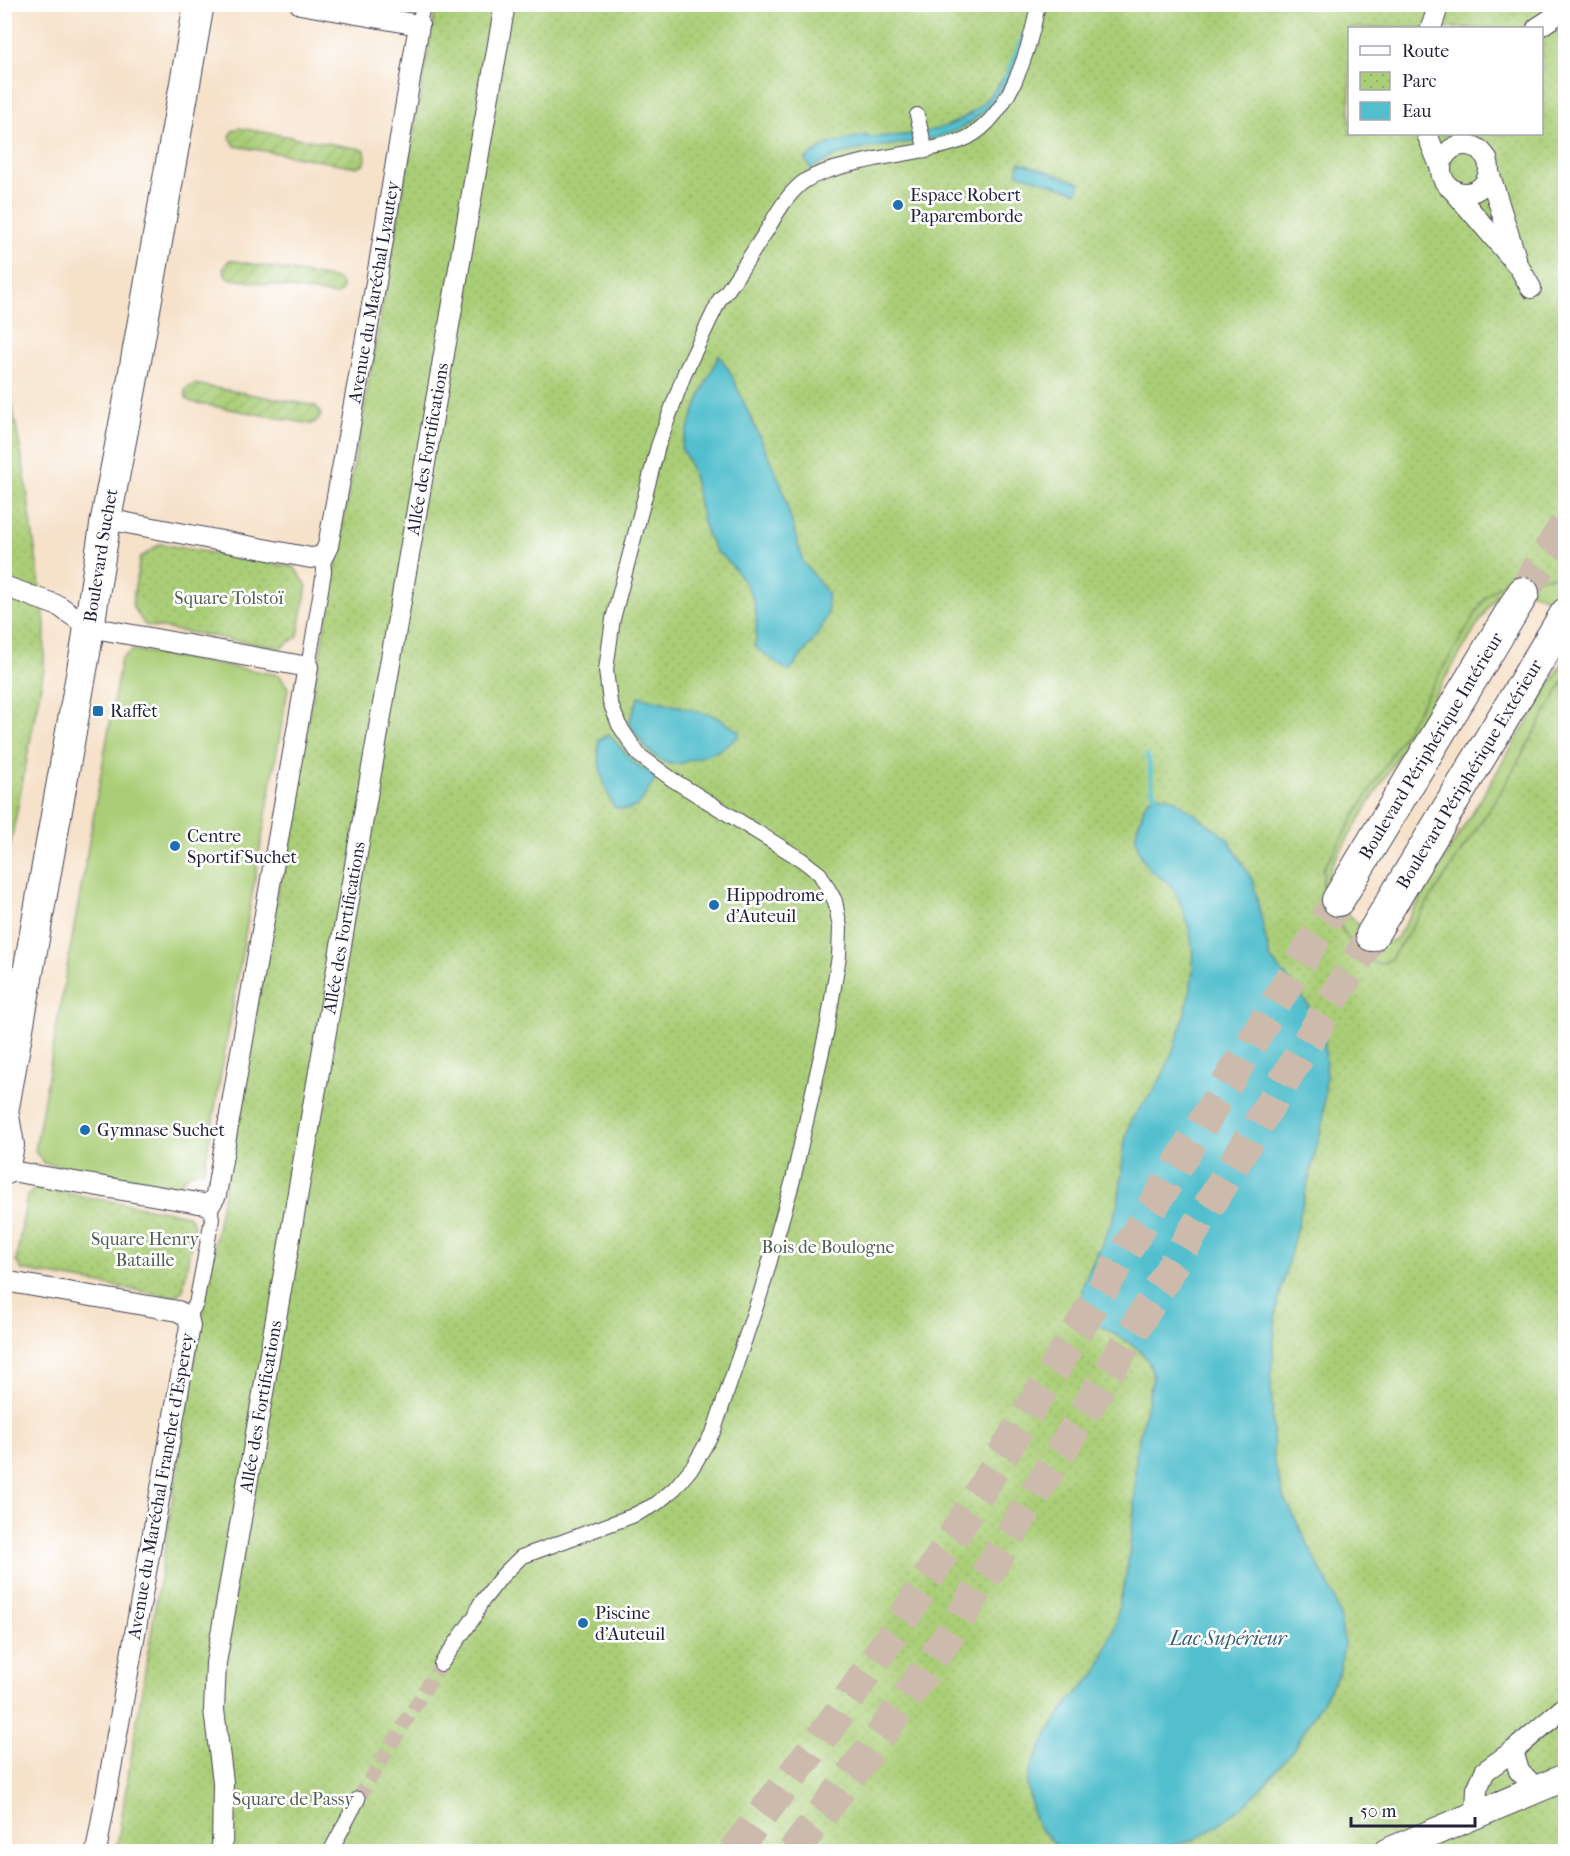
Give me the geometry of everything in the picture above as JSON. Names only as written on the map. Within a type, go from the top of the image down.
[{"type":"highway","name":"Boulevard Périphérique Intérieur","points":[[1338,900],[1523,593]]},
{"type":"highway","name":"Boulevard Périphérique Extérieur","points":[[1372,935],[1566,614]]},
{"type":"main road","name":"Boulevard Suchet","points":[[4,1107],[106,519],[199,4]]},
{"type":"main road","points":[[4,1116],[9,1145],[4,1170]]},
{"type":"main road","points":[[1387,1851],[1566,1777]]},
{"type":"street","points":[[300,4],[419,25],[423,4]]},
{"type":"street","name":"Allée des Fortifications","points":[[222,1851],[223,1782],[215,1715],[216,1663],[505,4]]},
{"type":"street","points":[[441,1664],[475,1616],[480,1604],[502,1576],[521,1557],[632,1516],[656,1504],[675,1488],[694,1465],[714,1430],[761,1292],[793,1180],[827,1029],[839,956],[840,927],[832,895],[820,874],[802,860],[673,780],[638,754],[619,725],[610,702],[606,670],[613,620],[658,446],[685,372],[720,299],[728,291],[785,201],[803,182],[835,169],[879,158],[926,151],[963,140],[990,122],[1017,76],[1033,33],[1038,4]]},
{"type":"street","points":[[1432,27],[1439,4]]},
{"type":"street","points":[[1539,27],[1566,9]]},
{"type":"street","name":"Avenue du Maréchal Lyautey","points":[[322,556],[328,546],[352,422],[419,25]]},
{"type":"street","points":[[917,115],[926,151]]},
{"type":"street","points":[[1427,135],[1443,177],[1519,267],[1531,288]]},
{"type":"street","points":[[1478,135],[1519,267]]},
{"type":"street","points":[[1441,169],[1446,155],[1459,146],[1474,147],[1487,164]]},
{"type":"street","points":[[1452,189],[1467,193],[1482,186],[1487,164]]},
{"type":"street","points":[[106,519],[311,558],[322,556]]},
{"type":"street","name":"Avenue du Maréchal Franchet d'Esperey","points":[[96,1851],[188,1338],[190,1326],[188,1317],[196,1304],[212,1219],[210,1205],[216,1195],[220,1173],[324,572],[322,556]]},
{"type":"street","points":[[4,586],[59,606],[89,627],[308,667]]},
{"type":"street","points":[[4,1170],[210,1205]]},
{"type":"street","points":[[4,1281],[178,1311],[188,1317]]},
{"type":"street","points":[[1476,1813],[1477,1789],[1485,1771],[1513,1751],[1566,1706]]},
{"type":"street","points":[[1513,1751],[1519,1771],[1537,1789]]},
{"type":"street","points":[[330,1851],[358,1799]]},
{"type":"green space","name":"Bois de Boulogne","points":[[436,5],[1565,5],[1565,577],[1553,576],[1503,583],[1486,596],[1322,871],[1324,872],[1323,886],[1329,905],[1350,941],[1366,959],[1374,963],[1391,959],[1503,788],[1565,679],[1565,1851],[116,1852],[204,1302]]},
{"type":"green space","points":[[239,128],[361,149],[365,151],[366,160],[364,164],[357,167],[235,146],[230,137],[232,131]]},
{"type":"green space","points":[[229,260],[337,279],[342,284],[342,290],[334,295],[227,278],[223,268]]},
{"type":"green space","points":[[4,361],[24,469],[45,623],[44,669],[5,874]]},
{"type":"green space","points":[[194,384],[316,406],[320,411],[320,417],[311,424],[191,402],[186,398],[185,390]]},
{"type":"green space","name":"Square Tolstoï","points":[[160,544],[294,567],[307,586],[298,636],[280,648],[145,625],[132,605],[140,558]]},
{"type":"green space","points":[[1553,576],[1565,577],[1565,604],[1521,591],[1503,592],[1495,596],[1496,598],[1333,863],[1329,887],[1344,909],[1376,939],[1391,942],[1396,939],[1565,659],[1565,679],[1503,788],[1391,959],[1374,963],[1358,951],[1335,917],[1325,895],[1324,872],[1322,871],[1486,596],[1503,583]]},
{"type":"green space","name":"Centre Sportif Suchet","points":[[133,650],[279,675],[288,688],[204,1171],[196,1170],[182,1180],[181,1187],[43,1163],[35,1151],[121,659]]},
{"type":"green space","name":"Square Henry Bataille","points":[[36,1188],[188,1215],[194,1224],[183,1290],[174,1297],[22,1270],[16,1261],[27,1196]]},
{"type":"water","points":[[1004,77],[1008,79],[992,102],[975,118],[958,129],[921,141],[847,152],[811,169],[805,159],[828,144],[865,135],[866,137],[908,135],[927,132],[961,120],[990,95]]},
{"type":"water","points":[[1020,162],[1080,183],[1077,192],[1017,173]]},
{"type":"water","points":[[719,355],[730,372],[781,484],[803,562],[827,592],[828,613],[818,634],[789,672],[755,647],[756,619],[752,597],[739,575],[717,553],[709,538],[702,518],[691,467],[681,448],[701,394]]},
{"type":"water","points":[[639,696],[715,716],[739,731],[739,736],[715,752],[704,756],[678,764],[664,762],[646,748],[629,722]]},
{"type":"water","points":[[609,734],[632,761],[656,777],[645,797],[629,809],[614,807],[602,774],[599,740]]},
{"type":"water","name":"Lac Supérieur","points":[[1159,795],[1174,799],[1228,839],[1253,881],[1270,958],[1302,996],[1316,1018],[1325,1044],[1323,1122],[1276,1311],[1271,1381],[1274,1462],[1284,1497],[1333,1594],[1344,1642],[1340,1671],[1293,1750],[1247,1803],[1222,1822],[1194,1840],[1175,1845],[1166,1851],[1062,1851],[1040,1829],[1033,1816],[1027,1784],[1030,1769],[1052,1727],[1071,1699],[1097,1673],[1114,1628],[1127,1571],[1134,1513],[1136,1452],[1153,1377],[1150,1364],[1143,1354],[1094,1320],[1086,1311],[1082,1288],[1115,1213],[1120,1191],[1124,1146],[1130,1124],[1152,1094],[1165,1071],[1183,1020],[1193,967],[1191,937],[1179,899],[1169,884],[1145,863],[1136,839],[1145,805],[1148,800]]},
{"type":"waterway","points":[[1006,78],[1025,33]]},
{"type":"waterway","points":[[1147,756],[1155,796]]},
{"type":"tunnel","points":[[1523,593],[1566,523]]},
{"type":"tunnel","points":[[733,1852],[828,1729],[905,1616],[1338,900]]},
{"type":"tunnel","points":[[793,1852],[874,1745],[956,1625],[1372,935]]},
{"type":"tunnel","points":[[358,1799],[441,1664]]},
{"type":"place","name":"Espace Robert Paparemborde","points":[[898,205]]},
{"type":"place","name":"Raffet","points":[[98,711]]},
{"type":"place","name":"Centre Sportif Suchet","points":[[175,846]]},
{"type":"place","name":"Hippodrome d'Auteuil","points":[[714,905]]},
{"type":"place","name":"Gymnase Suchet","points":[[85,1130]]},
{"type":"place","name":"Piscine d'Auteuil","points":[[583,1623]]},
{"type":"park label","name":"Square de Passy","points":[[293,1799]]}]
